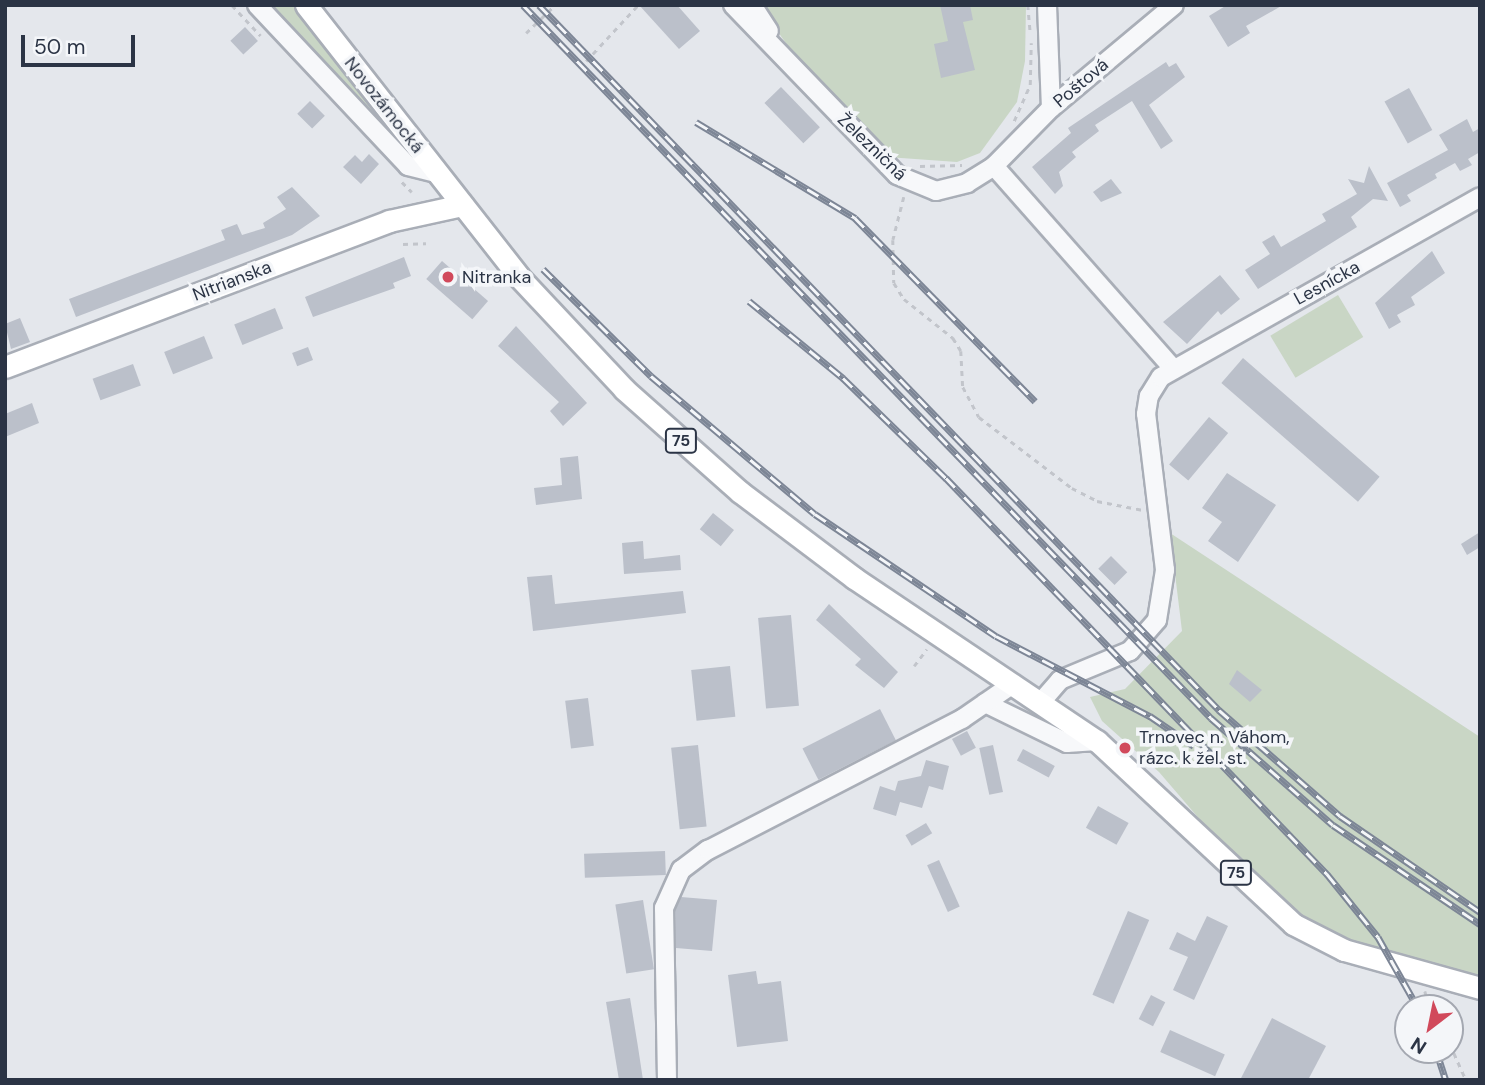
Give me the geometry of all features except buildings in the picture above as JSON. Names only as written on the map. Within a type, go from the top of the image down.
[{"type":"main road","name":"Novozámocká","points":[[306,5],[462,205]]},
{"type":"main road","name":"Nitrianska","points":[[5,367],[389,222],[462,205]]},
{"type":"main road","name":"75","points":[[462,205],[586,351],[704,461],[802,541],[1097,741],[1293,925],[1344,950],[1480,988]]},
{"type":"street","points":[[257,5],[408,166],[439,174]]},
{"type":"street","name":"Železničná","points":[[733,5],[799,75],[910,184],[924,190],[952,188],[994,166]]},
{"type":"street","name":"Železničná","points":[[752,5],[799,75]]},
{"type":"street","points":[[1047,5],[1052,53],[1051,108]]},
{"type":"street","name":"Poštová","points":[[994,166],[1051,108],[1174,5]]},
{"type":"street","points":[[994,166],[1173,368],[1149,396],[1146,414],[1160,511],[1164,589],[1152,628],[1130,651],[1060,680],[1041,702]]},
{"type":"street","name":"Lesnícka","points":[[1173,368],[1480,197]]},
{"type":"street","points":[[667,1080],[664,908],[681,870],[708,850],[985,703],[1013,684]]},
{"type":"street","points":[[985,703],[1035,732],[1074,745],[1097,741]]},
{"type":"path","points":[[526,33],[555,5]]},
{"type":"path","points":[[586,61],[638,5]]},
{"type":"path","points":[[981,5],[997,5]]},
{"type":"path","points":[[1008,131],[1030,85],[1028,5]]},
{"type":"path","points":[[916,166],[968,164]]},
{"type":"path","points":[[910,184],[897,213],[890,262],[894,284],[904,299],[953,338],[961,351],[963,387],[979,417],[998,436],[1097,501],[1160,511]]},
{"type":"path","points":[[402,244],[426,243]]},
{"type":"path","points":[[914,666],[930,645]]},
{"type":"path","points":[[1459,1064],[1466,1080]]},
{"type":"green space","points":[[260,5],[295,5],[390,128],[384,133]]},
{"type":"green space","points":[[759,5],[1026,5],[1025,61],[1017,102],[980,153],[957,162],[887,157],[795,56]]},
{"type":"green space","points":[[1338,295],[1363,337],[1296,378],[1270,336]]},
{"type":"green space","points":[[1170,533],[1480,737],[1480,978],[1331,934],[1283,906],[1252,880],[1159,772],[1102,721],[1090,697],[1125,689],[1182,631]]},
{"type":"railway","points":[[523,5],[1211,718],[1333,825],[1480,924]]},
{"type":"railway","points":[[539,5],[1219,710],[1340,816],[1480,912]]},
{"type":"railway","points":[[696,122],[855,218],[1035,401]]},
{"type":"railway","points":[[543,269],[651,376],[815,514],[996,636],[1150,716],[1194,746]]},
{"type":"railway","points":[[749,301],[843,378],[946,478],[1327,874],[1378,937],[1410,994]]},
{"type":"railway","points":[[1441,1064],[1446,1080]]},
{"type":"place","name":"Nitranka","points":[[448,277]]},
{"type":"place","name":"Trnovec n. Váhom, rázc. k žel. st.","points":[[1125,748]]}]
